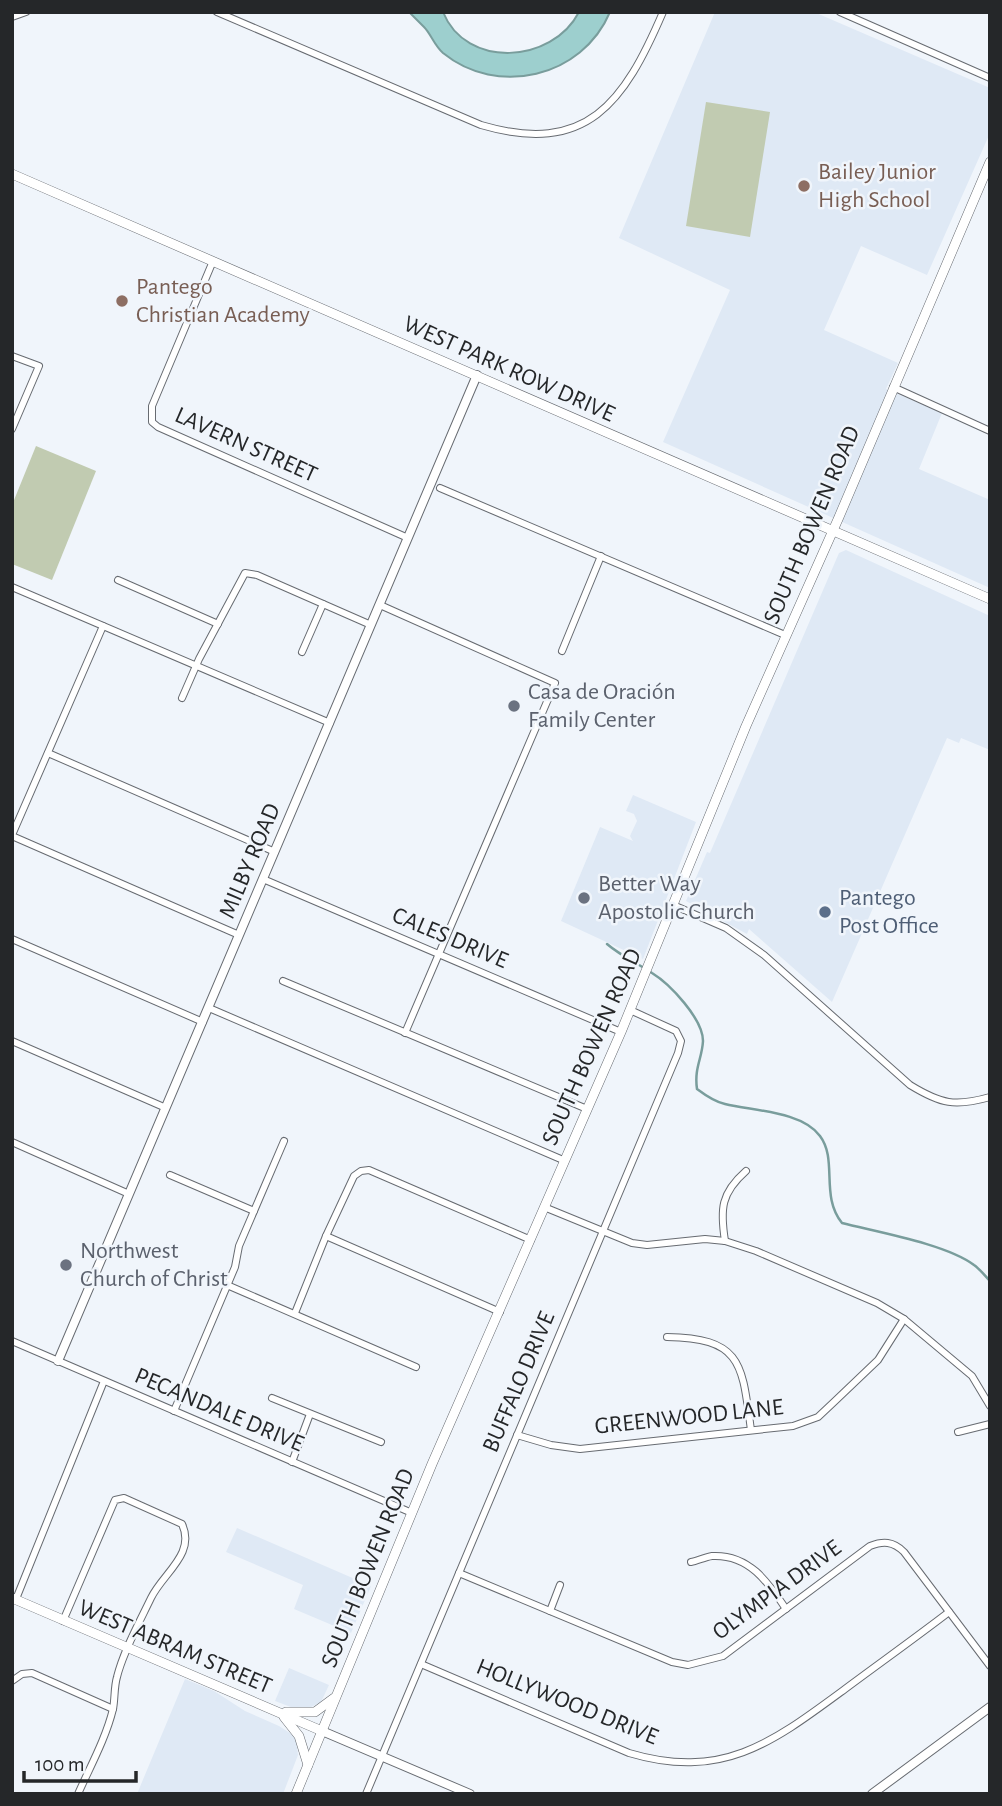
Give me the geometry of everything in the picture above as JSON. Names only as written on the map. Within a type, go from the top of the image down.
[{"type":"main road","name":"SOUTH BOWEN ROAD","points":[[296,1794],[412,1513],[563,1160],[631,1010],[785,635],[833,531],[990,162]]},
{"type":"main road","name":"WEST PARK ROW DRIVE","points":[[12,174],[990,599]]},
{"type":"main road","name":"WEST ABRAM STREET","points":[[14,1599],[322,1731]]},
{"type":"main road","points":[[277,1712],[315,1712],[337,1695]]},
{"type":"main road","points":[[277,1712],[299,1736],[308,1765]]},
{"type":"street","points":[[12,17],[26,12]]},
{"type":"street","points":[[218,12],[481,125],[504,132],[540,135],[560,133],[604,110],[636,69],[663,12]]},
{"type":"street","points":[[840,12],[990,78]]},
{"type":"street","name":"LAVERN STREET","points":[[213,261],[152,406],[152,422],[408,538]]},
{"type":"street","points":[[12,356],[39,366],[12,429]]},
{"type":"street","name":"MILBY ROAD","points":[[58,1361],[477,375]]},
{"type":"street","points":[[893,387],[990,431]]},
{"type":"street","points":[[440,488],[785,635]]},
{"type":"street","points":[[562,651],[601,556]]},
{"type":"street","points":[[182,698],[195,667],[247,573],[371,625]]},
{"type":"street","points":[[118,580],[218,624]]},
{"type":"street","points":[[12,587],[330,723]]},
{"type":"street","points":[[302,652],[323,604]]},
{"type":"street","points":[[380,605],[555,683],[405,1033]]},
{"type":"street","points":[[103,626],[12,836],[239,935]]},
{"type":"street","points":[[48,753],[275,852]]},
{"type":"street","name":"CALES DRIVE","points":[[263,879],[621,1032]]},
{"type":"street","points":[[673,905],[726,928],[765,955],[912,1086],[933,1099],[950,1104],[990,1097]]},
{"type":"street","points":[[12,939],[203,1022]]},
{"type":"street","points":[[283,981],[587,1109]]},
{"type":"street","points":[[209,1008],[563,1160]]},
{"type":"street","name":"BUFFALO DRIVE","points":[[366,1794],[678,1053],[681,1041],[676,1031],[631,1010]]},
{"type":"street","points":[[12,1041],[166,1108]]},
{"type":"street","points":[[12,1142],[129,1194]]},
{"type":"street","points":[[174,1411],[235,1267],[239,1246],[284,1142]]},
{"type":"street","points":[[295,1313],[354,1176],[361,1171],[369,1170],[531,1240]]},
{"type":"street","points":[[725,1241],[722,1224],[724,1200],[735,1180],[746,1171]]},
{"type":"street","points":[[170,1175],[254,1211]]},
{"type":"street","points":[[544,1207],[632,1243],[647,1245],[705,1239],[725,1241],[756,1251],[877,1303],[904,1319],[972,1376],[990,1406]]},
{"type":"street","points":[[326,1237],[500,1312]]},
{"type":"street","points":[[227,1285],[416,1367]]},
{"type":"street","name":"GREENWOOD LANE","points":[[517,1435],[551,1445],[580,1449],[793,1426],[818,1417],[878,1360],[904,1319]]},
{"type":"street","points":[[667,1337],[711,1341],[728,1351],[740,1367],[751,1430]]},
{"type":"street","name":"PECANDALE DRIVE","points":[[12,1341],[412,1513]]},
{"type":"street","points":[[14,1599],[104,1381]]},
{"type":"street","points":[[272,1398],[381,1442]]},
{"type":"street","points":[[292,1462],[310,1414]]},
{"type":"street","points":[[958,1432],[990,1424]]},
{"type":"street","points":[[63,1621],[115,1500],[124,1498],[179,1521],[185,1529],[187,1542],[175,1567],[156,1588],[128,1648],[117,1676],[113,1709],[78,1794]]},
{"type":"street","name":"OLYMPIA DRIVE","points":[[458,1573],[672,1662],[688,1665],[723,1656],[870,1546],[890,1543],[904,1552],[990,1666]]},
{"type":"street","points":[[691,1562],[713,1556],[736,1560],[755,1569],[766,1579],[786,1609]]},
{"type":"street","points":[[550,1611],[560,1585]]},
{"type":"street","name":"HOLLYWOOD DRIVE","points":[[421,1664],[629,1753],[653,1760],[692,1763],[742,1754],[772,1740],[795,1726],[949,1612]]},
{"type":"street","points":[[12,1681],[22,1674],[32,1674],[113,1709]]},
{"type":"street","points":[[872,1794],[990,1707]]},
{"type":"street","points":[[322,1731],[470,1794]]},
{"type":"shaded area","points":[[409,12],[443,12],[454,30],[470,43],[489,51],[509,53],[530,50],[550,42],[566,29],[579,12],[610,12],[597,35],[580,52],[559,66],[536,74],[512,77],[465,67],[443,53]]},
{"type":"shaded area","name":"Bailey Junior High School","points":[[715,12],[814,12],[990,88],[990,133],[927,275],[861,246],[824,330],[898,363],[886,389],[942,413],[919,469],[990,500],[990,588],[663,442],[730,290],[619,238]]},
{"type":"shaded area","points":[[706,102],[770,112],[750,237],[686,226]]},
{"type":"shaded area","points":[[36,446],[96,471],[52,580],[12,564],[12,505]]},
{"type":"shaded area","points":[[846,550],[990,616],[990,750],[961,738],[959,743],[947,738],[832,1002],[749,929],[747,934],[686,901],[707,852],[710,853],[839,553]]},
{"type":"shaded area","points":[[633,795],[696,822],[643,959],[561,921],[600,827],[633,841],[630,836],[637,821],[634,814],[626,811]]},
{"type":"shaded area","points":[[237,1528],[371,1586],[351,1633],[294,1609],[303,1585],[226,1552]]},
{"type":"shaded area","points":[[289,1668],[329,1685],[321,1702],[307,1709],[296,1709],[275,1701]]},
{"type":"shaded area","points":[[185,1679],[214,1691],[245,1711],[279,1726],[296,1740],[298,1755],[283,1794],[137,1794]]},
{"type":"waterway","points":[[607,944],[659,978],[692,1013],[702,1032],[703,1041],[697,1089],[721,1103],[776,1113],[802,1121],[820,1136],[828,1156],[832,1201],[842,1223],[946,1251],[974,1265],[990,1281]]},
{"type":"place","name":"Bailey Junior High School","points":[[804,186]]},
{"type":"place","name":"Pantego Christian Academy","points":[[122,301]]},
{"type":"place","name":"Casa de Oración Family Center","points":[[514,706]]},
{"type":"place","name":"Better Way Apostolic Church","points":[[584,898]]},
{"type":"place","name":"Pantego Post Office","points":[[825,912]]},
{"type":"place","name":"Northwest Church of Christ","points":[[66,1265]]}]
